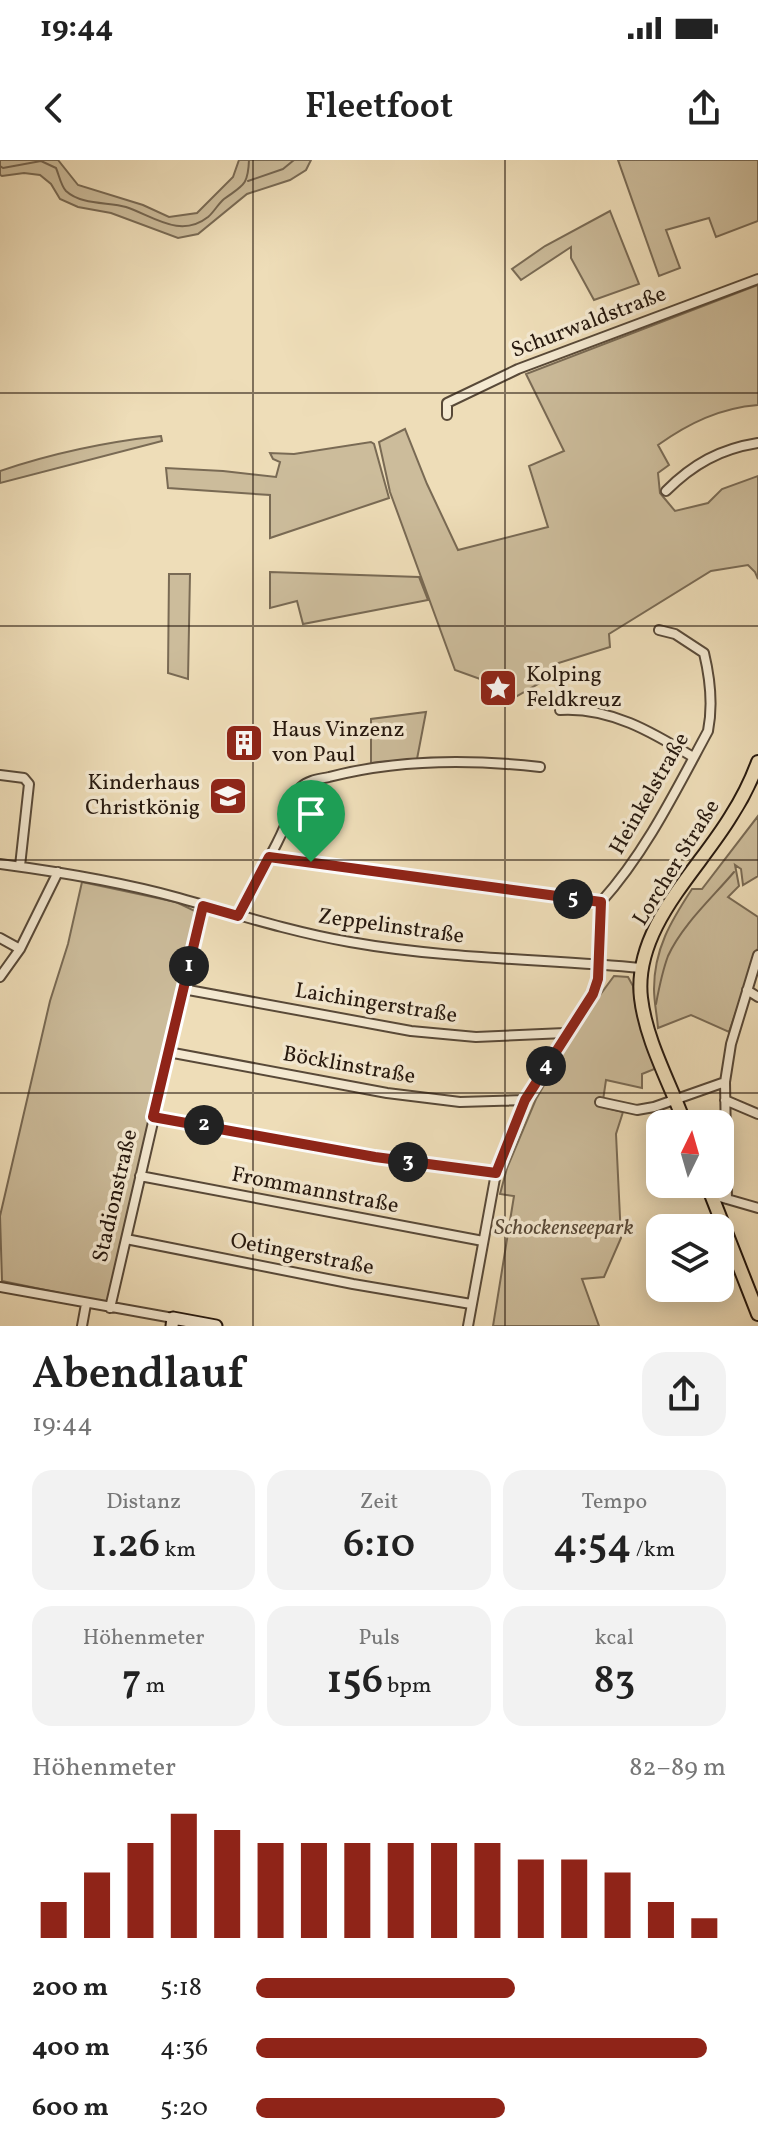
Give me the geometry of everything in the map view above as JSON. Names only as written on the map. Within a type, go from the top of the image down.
[{"type":"main road","name":"Lorcher Straße","points":[[680,1110],[641,1001],[641,968],[665,912],[731,818],[758,762]]},
{"type":"main road","points":[[713,1198],[758,1314]]},
{"type":"street","name":"Schurwaldstraße","points":[[447,415],[447,403],[504,375],[758,279]]},
{"type":"street","points":[[666,491],[682,475],[707,458],[721,451],[758,443]]},
{"type":"street","name":"Heinkelstraße","points":[[601,902],[649,838],[708,731],[711,716],[704,653],[675,634],[659,630]]},
{"type":"street","points":[[560,710],[585,710],[621,719],[656,734],[693,757]]},
{"type":"street","points":[[238,916],[279,842],[301,786],[357,770],[405,764],[458,761],[540,767]]},
{"type":"street","points":[[0,775],[24,778],[29,784],[20,866]]},
{"type":"street","points":[[269,857],[601,902],[598,979],[593,994],[565,1033],[525,1100],[496,1173],[468,1326]]},
{"type":"street","name":"Zeppelinstraße","points":[[0,864],[58,872],[179,898],[238,916],[350,942],[415,952],[641,968]]},
{"type":"street","points":[[0,977],[20,949],[58,872]]},
{"type":"street","name":"Stadionstraße","points":[[110,1308],[203,906]]},
{"type":"street","points":[[0,938],[20,949]]},
{"type":"street","points":[[758,955],[731,1044],[725,1082],[727,1199],[758,1208]]},
{"type":"street","name":"Laichingerstraße","points":[[183,989],[411,1031],[476,1037],[565,1033]]},
{"type":"street","points":[[747,990],[758,997]]},
{"type":"street","name":"Böcklinstraße","points":[[168,1052],[387,1093],[460,1102],[525,1100]]},
{"type":"street","points":[[600,1102],[637,1110],[725,1082]]},
{"type":"street","points":[[725,1100],[758,1114]]},
{"type":"street","points":[[153,1117],[375,1157],[496,1173]]},
{"type":"street","name":"Frommannstraße","points":[[140,1176],[483,1241]]},
{"type":"street","name":"Oetingerstraße","points":[[126,1239],[471,1304]]},
{"type":"street","points":[[0,1287],[172,1322],[216,1326]]},
{"type":"street","points":[[82,1326],[86,1304]]},
{"type":"green space","points":[[0,160],[58,160],[78,185],[143,205],[169,217],[197,213],[233,177],[239,160],[311,160],[306,170],[290,180],[247,194],[198,234],[178,238],[111,213],[78,207],[60,199],[51,184],[40,175],[24,173],[2,176]]},
{"type":"green space","points":[[618,160],[758,160],[758,221],[716,237],[709,218],[666,230],[680,268],[659,276]]},
{"type":"green space","points":[[610,211],[639,284],[594,300],[571,258],[571,247],[521,280],[512,269],[545,246]]},
{"type":"green space","points":[[758,285],[758,405],[731,409],[705,418],[658,445],[669,465],[658,473],[660,493],[675,511],[708,503],[722,489],[758,476],[758,579],[748,565],[711,571],[609,634],[610,647],[552,665],[550,677],[517,696],[455,670],[390,492],[379,442],[405,429],[458,550],[548,527],[529,466],[564,451],[526,374]]},
{"type":"green space","points":[[161,436],[162,441],[0,483],[0,471],[40,459],[99,445]]},
{"type":"green space","points":[[371,442],[389,498],[270,538],[270,495],[168,488],[166,468],[276,477],[280,462],[273,459],[270,453],[294,454]]},
{"type":"green space","points":[[270,572],[419,577],[428,600],[303,624],[297,601],[270,608]]},
{"type":"green space","points":[[169,574],[190,574],[188,679],[168,673]]},
{"type":"green space","points":[[426,712],[417,759],[371,763],[371,719]]},
{"type":"green space","points":[[758,816],[758,876],[743,885],[741,869],[735,865],[739,886],[728,897],[758,917],[758,948],[729,1032],[691,1015],[658,1028],[655,975],[665,936],[692,889],[702,889]]},
{"type":"green space","points":[[82,882],[176,902],[197,912],[108,1303],[2,1281],[0,1216],[50,1001],[68,944]]},
{"type":"green space","name":"Schockenseepark","points":[[614,976],[628,977],[633,986],[636,1009],[657,1068],[642,1074],[642,1088],[606,1080],[602,1107],[623,1112],[616,1134],[621,1238],[604,1277],[582,1279],[599,1326],[493,1326],[514,1196],[500,1194],[507,1168],[536,1099],[583,1018]]},
{"type":"waterway","points":[[0,166],[41,161],[56,168],[64,189],[72,196],[126,207],[167,224],[187,226],[208,217],[243,184],[249,160]]},
{"type":"waterway","points":[[248,181],[283,169],[294,160]]},
{"type":"waterway","points":[[656,1004],[664,968],[674,945],[734,872]]},
{"type":"place","name":"Kolping Feldkreuz","points":[[498,688]]},
{"type":"place","name":"Haus Vinzenz von Paul","points":[[244,743]]},
{"type":"place","name":"Kinderhaus Christkönig","points":[[228,796]]},
{"type":"route","points":[[269,857],[311,862],[601,902],[598,979],[593,994],[565,1033],[525,1100],[496,1173],[375,1157],[153,1117],[203,906],[238,916],[269,857]]}]
